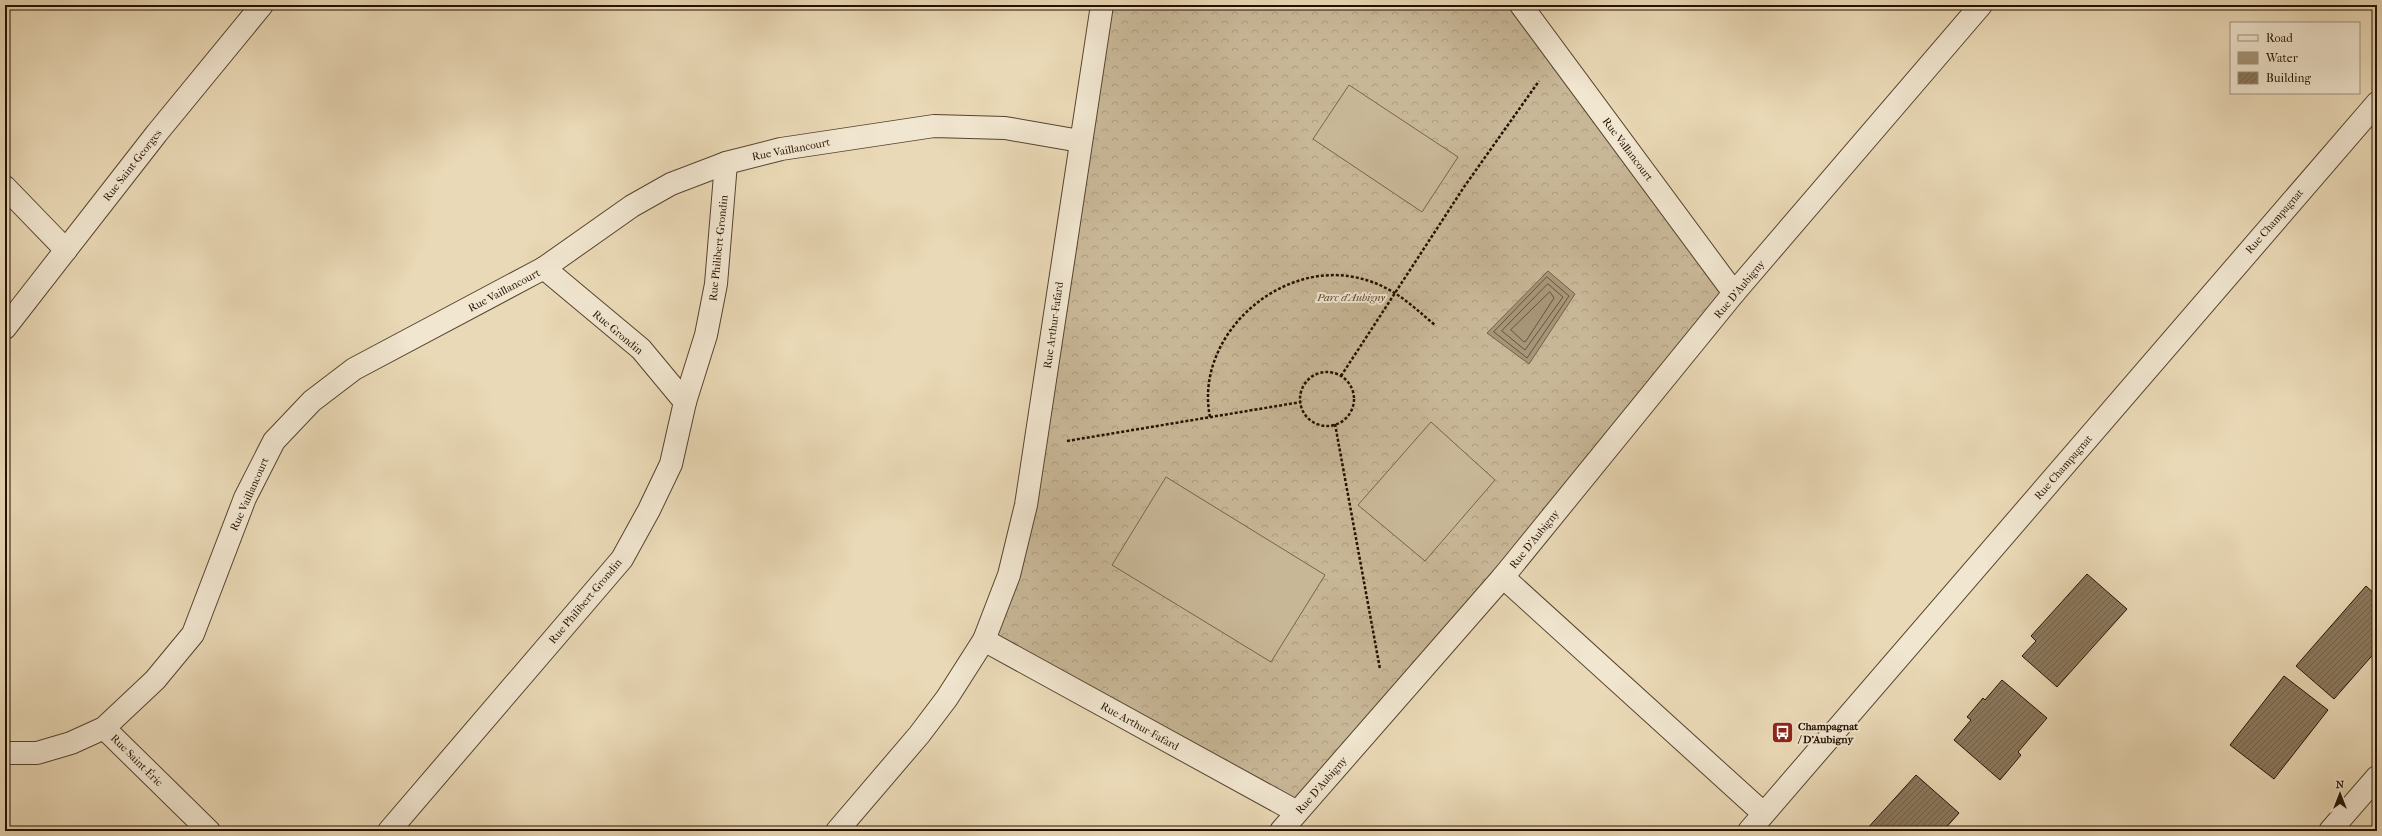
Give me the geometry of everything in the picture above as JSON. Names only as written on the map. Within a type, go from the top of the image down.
[{"type":"street","name":"Rue Saint-Georges","points":[[5,328],[157,133],[262,5]]},
{"type":"street","name":"Rue Arthur-Fafard","points":[[837,831],[938,710],[984,640],[1009,575],[1026,505],[1080,141],[1102,5]]},
{"type":"street","name":"Rue Vallancourt","points":[[1521,5],[1734,293]]},
{"type":"street","name":"Rue D'Aubigny","points":[[1281,831],[1503,577],[1734,293],[1981,5]]},
{"type":"street","name":"Rue Champagnat","points":[[1749,831],[2377,103]]},
{"type":"street","name":"Rue Vaillancourt","points":[[104,728],[155,680],[193,634],[249,491],[274,441],[312,401],[354,369],[544,268],[632,206],[671,184],[726,162],[781,149],[934,126],[1005,128],[1080,141]]},
{"type":"street","name":"Rue Philibert-Grondin","points":[[389,831],[622,559],[649,510],[670,464],[685,402],[706,335],[716,284],[726,162]]},
{"type":"street","points":[[5,187],[66,250]]},
{"type":"street","name":"Rue Grondin","points":[[544,268],[641,349],[685,402]]},
{"type":"street","name":"Rue D'Aubigny","points":[[1503,577],[1764,813]]},
{"type":"street","name":"Rue Arthur-Fafard","points":[[984,640],[1297,812]]},
{"type":"street","name":"Rue Saint-Éric","points":[[5,754],[37,753],[71,743],[104,728],[209,831]]},
{"type":"street","points":[[2330,831],[2377,778]]},
{"type":"path","points":[[1341,376],[1464,188],[1558,55]]},
{"type":"path","points":[[1210,417],[1209,390],[1213,368],[1221,346],[1233,326],[1248,309],[1266,295],[1286,285],[1308,278],[1330,275],[1353,277],[1380,284],[1396,292],[1436,326]]},
{"type":"path","points":[[1323,372],[1341,376],[1352,389],[1353,406],[1343,421],[1327,426],[1311,420],[1305,414],[1301,402],[1302,389],[1314,375],[1323,372]]},
{"type":"path","points":[[1035,446],[1301,402]]},
{"type":"path","points":[[1335,424],[1388,708]]},
{"type":"green space","name":"Parc d'Aubigny","points":[[1102,5],[1521,5],[1734,293],[1297,812],[984,640],[1009,575]]},
{"type":"green space","points":[[1349,85],[1458,157],[1422,212],[1313,139]]},
{"type":"green space","points":[[1431,422],[1495,480],[1425,561],[1358,505]]},
{"type":"green space","points":[[1166,477],[1325,575],[1271,662],[1112,565]]},
{"type":"water","points":[[1548,271],[1575,294],[1529,364],[1487,333]]},
{"type":"building","points":[[2087,574],[2127,609],[2057,687],[2022,656],[2036,641],[2031,636]]},
{"type":"building","points":[[2366,586],[2377,596],[2377,650],[2334,699],[2296,666]]},
{"type":"building","points":[[2284,676],[2328,710],[2274,779],[2230,745]]},
{"type":"building","points":[[2002,680],[2047,718],[2018,752],[2021,755],[2000,780],[1954,740],[1971,720],[1967,717],[1983,698],[1985,700]]},
{"type":"building","points":[[1916,775],[1959,813],[1943,831],[1865,831]]},
{"type":"place","name":"Champagnat / D'Aubigny","points":[[1783,732]]}]
